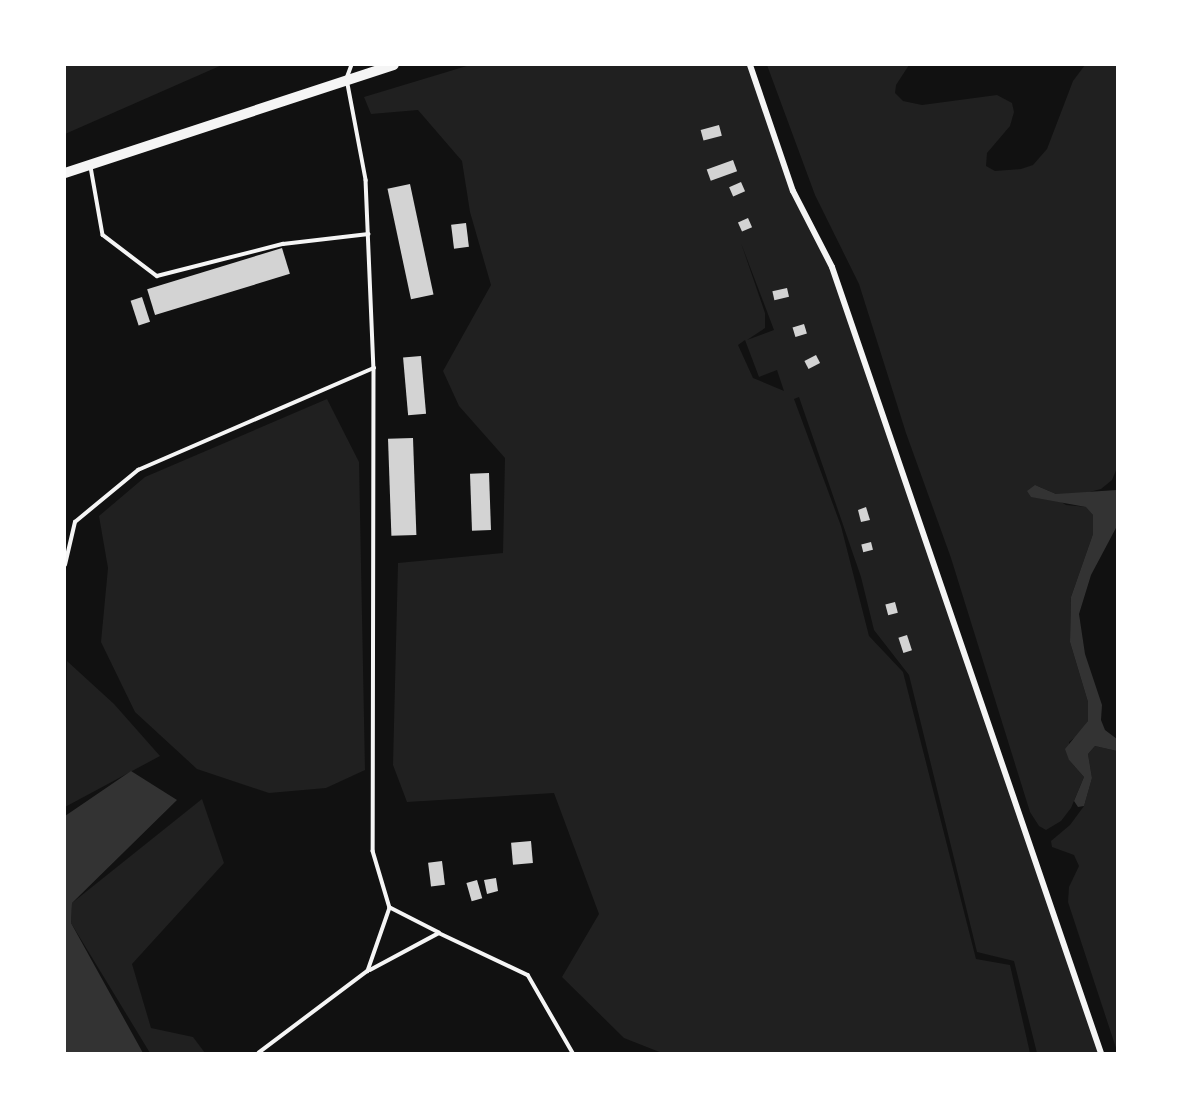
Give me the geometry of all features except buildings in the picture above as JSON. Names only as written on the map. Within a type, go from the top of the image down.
[{"type":"main road","points":[[65,173],[394,65]]},
{"type":"street","points":[[750,65],[793,191],[832,267],[1101,1053]]},
{"type":"lane","points":[[352,65],[347,79],[366,180],[374,368],[373,851],[390,908],[368,971]]},
{"type":"lane","points":[[91,164],[103,235],[157,276],[283,244],[368,234]]},
{"type":"lane","points":[[65,565],[75,522],[138,470],[374,368]]},
{"type":"lane","points":[[65,541],[69,547]]},
{"type":"lane","points":[[390,908],[528,975],[573,1053]]},
{"type":"lane","points":[[260,1053],[368,971],[439,933]]},
{"type":"shaded area","points":[[65,65],[222,65],[65,134]]},
{"type":"shaded area","points":[[470,65],[750,65],[793,191],[832,267],[1101,1053],[1037,1053],[1014,961],[977,952],[909,675],[874,630],[861,577],[799,397],[794,399],[841,526],[869,636],[903,672],[976,959],[1010,965],[1030,1053],[662,1053],[624,1038],[562,977],[599,914],[554,793],[407,802],[393,765],[398,563],[503,553],[505,458],[459,406],[443,371],[491,285],[470,212],[462,161],[418,110],[371,114],[364,97]],"holes":[[[741,243],[774,330],[747,340],[765,328],[765,313]],[[745,340],[759,377],[777,370],[784,391],[753,378],[738,345]]]},
{"type":"shaded area","points":[[767,65],[909,65],[896,85],[895,93],[903,101],[922,105],[997,95],[1012,103],[1014,112],[1010,126],[987,153],[986,166],[995,171],[1033,165],[1047,149],[1073,81],[1085,65],[1117,65],[1117,468],[1112,480],[1101,489],[1081,494],[1056,494],[1035,485],[1066,505],[1087,507],[1093,515],[1093,534],[1071,597],[1070,642],[1088,702],[1088,721],[1082,732],[1069,742],[1069,760],[1084,777],[1071,808],[1061,821],[1046,830],[1039,826],[1030,812],[951,558],[906,433],[859,284],[815,195]]},
{"type":"shaded area","points":[[327,399],[359,462],[365,770],[326,788],[269,793],[197,769],[135,712],[101,642],[108,568],[99,516],[145,477]]},
{"type":"shaded area","points":[[1035,485],[1056,494],[1117,490],[1117,526],[1091,575],[1079,614],[1085,654],[1102,705],[1101,720],[1105,730],[1117,739],[1117,751],[1095,746],[1088,754],[1092,778],[1084,806],[1078,807],[1074,801],[1084,777],[1069,760],[1065,749],[1088,721],[1088,702],[1070,642],[1071,597],[1093,534],[1093,515],[1086,507],[1031,497],[1027,491]]},
{"type":"shaded area","points":[[67,661],[114,704],[160,756],[65,807]]},
{"type":"shaded area","points":[[1095,746],[1117,751],[1117,1051],[1068,902],[1069,887],[1079,866],[1074,855],[1052,847],[1051,841],[1070,825],[1084,806],[1092,778],[1088,754]]},
{"type":"shaded area","points":[[131,771],[177,800],[72,903],[71,923],[143,1053],[65,1053],[65,816]]},
{"type":"shaded area","points":[[202,799],[224,863],[132,964],[151,1028],[193,1037],[205,1053],[150,1053],[71,923],[72,903]]}]
